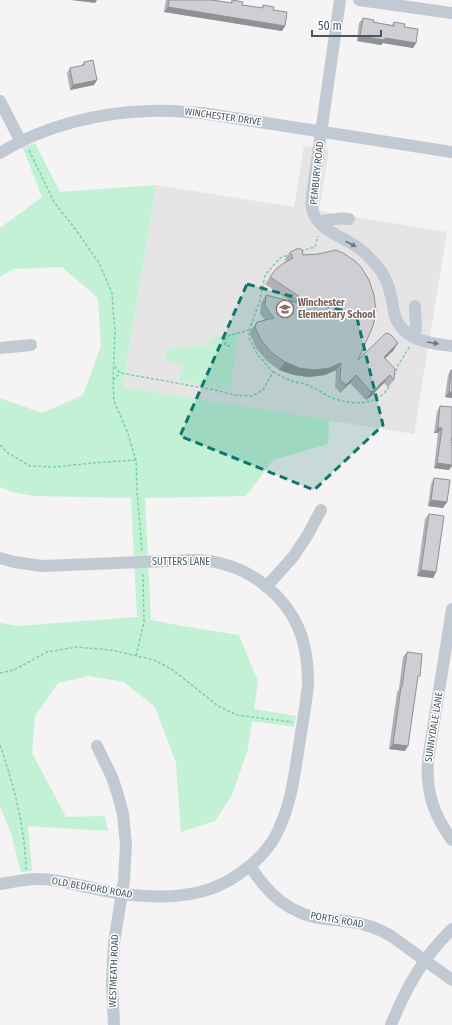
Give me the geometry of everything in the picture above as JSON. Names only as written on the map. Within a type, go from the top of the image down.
[{"type":"street","name":"PEMBURY ROAD","points":[[322,225],[316,219],[312,208],[312,196],[340,0]]},
{"type":"street","points":[[359,0],[441,6],[452,13]]},
{"type":"street","points":[[0,101],[22,141]]},
{"type":"street","name":"WINCHESTER DRIVE","points":[[0,153],[22,141],[53,128],[113,114],[149,110],[202,113],[452,152]]},
{"type":"street","points":[[349,219],[335,219],[322,225],[337,236],[356,246],[379,268],[391,296],[395,319],[399,325],[407,334],[423,341],[452,346]]},
{"type":"street","points":[[413,337],[416,328],[415,306]]},
{"type":"street","points":[[0,348],[31,345]]},
{"type":"street","points":[[266,587],[293,557],[307,536],[321,510]]},
{"type":"street","name":"SUTTERS LANE","points":[[0,558],[14,562],[42,566],[207,560],[224,564],[254,577],[277,596],[288,610],[303,640],[307,662],[308,684],[292,788],[286,811],[281,826],[272,840],[262,854],[250,866]]},
{"type":"street","name":"SUNNYDALE LANE","points":[[452,609],[427,774],[428,787],[433,807],[452,840]]},
{"type":"street","name":"WESTMEATH ROAD","points":[[97,746],[112,777],[118,795],[123,814],[126,845],[124,880],[112,960],[114,1025]]},
{"type":"street","name":"OLD BEDFORD ROAD","points":[[0,884],[40,879],[57,880],[107,892],[122,894],[161,897],[178,896],[196,893],[226,883],[250,866]]},
{"type":"street","name":"PORTIS ROAD","points":[[250,866],[266,889],[290,908],[315,917],[375,927],[391,936],[452,980]]},
{"type":"street","points":[[391,1025],[414,976],[434,948],[452,929]]},
{"type":"path","points":[[22,141],[35,160],[54,202],[100,263],[112,294],[115,332],[113,380],[114,401],[127,431],[136,460],[143,562],[144,622],[136,656]]},
{"type":"path","points":[[301,251],[315,247],[322,225]]},
{"type":"path","points":[[294,254],[280,258],[265,275],[260,300],[249,330],[249,338],[257,354],[273,372],[291,381],[308,385],[332,398],[359,403],[371,402],[388,389],[390,384]]},
{"type":"path","points":[[230,346],[225,345],[225,340],[228,336],[249,330]]},
{"type":"path","points":[[393,379],[398,365],[409,348],[413,337]]},
{"type":"path","points":[[114,365],[121,373],[235,395],[252,396],[263,390],[273,372]]},
{"type":"path","points":[[113,380],[121,373]]},
{"type":"path","points":[[0,445],[8,453],[30,466],[55,467],[136,460]]},
{"type":"path","points":[[0,673],[14,670],[46,652],[78,647],[111,650],[154,660],[173,670],[218,706],[238,715],[303,723]]},
{"type":"path","points":[[0,745],[10,775],[21,820],[26,859],[26,880]]},
{"type":"highlighted area","points":[[247,284],[356,314],[383,425],[314,490],[180,436]]},
{"type":"shaded area","name":"Winchester Elementary School","points":[[304,146],[329,150],[319,211],[447,232],[414,434],[123,387],[156,185],[294,207]]},
{"type":"green space","points":[[35,143],[60,192],[156,185],[123,387],[329,420],[328,444],[273,460],[246,496],[145,498],[151,620],[239,635],[258,681],[254,709],[296,716],[294,727],[252,721],[248,749],[232,795],[215,821],[181,832],[176,763],[155,707],[124,682],[89,676],[58,683],[35,716],[32,753],[66,817],[105,816],[108,831],[28,826],[32,871],[21,872],[11,833],[0,807],[0,623],[18,626],[137,617],[131,498],[34,496],[12,492],[0,487],[0,398],[42,413],[83,395],[101,346],[98,298],[62,267],[13,269],[0,277],[0,228],[42,197],[23,148]]},
{"type":"green space","points":[[238,332],[230,391],[180,380],[182,366],[165,360],[166,349],[210,345],[210,339]]},
{"type":"building","points":[[169,0],[212,0],[232,3],[232,0],[243,2],[242,5],[263,8],[263,5],[274,7],[273,10],[287,12],[285,26],[168,7]]},
{"type":"building","points":[[363,18],[374,20],[373,22],[394,26],[394,22],[405,24],[404,27],[418,29],[416,43],[360,36]]},
{"type":"building","points":[[93,60],[97,80],[73,85],[70,68],[84,65],[84,62]]},
{"type":"building","points":[[299,248],[302,250],[303,255],[318,254],[336,250],[355,261],[361,267],[369,280],[374,295],[376,311],[373,326],[358,360],[386,333],[390,334],[398,343],[384,357],[395,369],[394,380],[390,375],[371,392],[356,375],[346,385],[340,380],[341,363],[330,368],[314,370],[299,368],[285,362],[272,353],[261,340],[255,327],[257,322],[274,318],[265,306],[266,295],[317,308],[270,277],[276,269],[293,258],[290,252]]},
{"type":"building","points":[[451,370],[452,392],[449,392]]},
{"type":"building","points":[[440,406],[452,407],[452,465],[437,463],[442,428],[438,428]]},
{"type":"building","points":[[434,478],[450,480],[447,502],[431,500]]},
{"type":"building","points":[[429,514],[444,516],[436,572],[421,570]]},
{"type":"building","points":[[407,652],[422,654],[420,676],[418,676],[408,746],[393,744]]},
{"type":"place","name":"Winchester Elementary School","points":[[285,309]]}]
